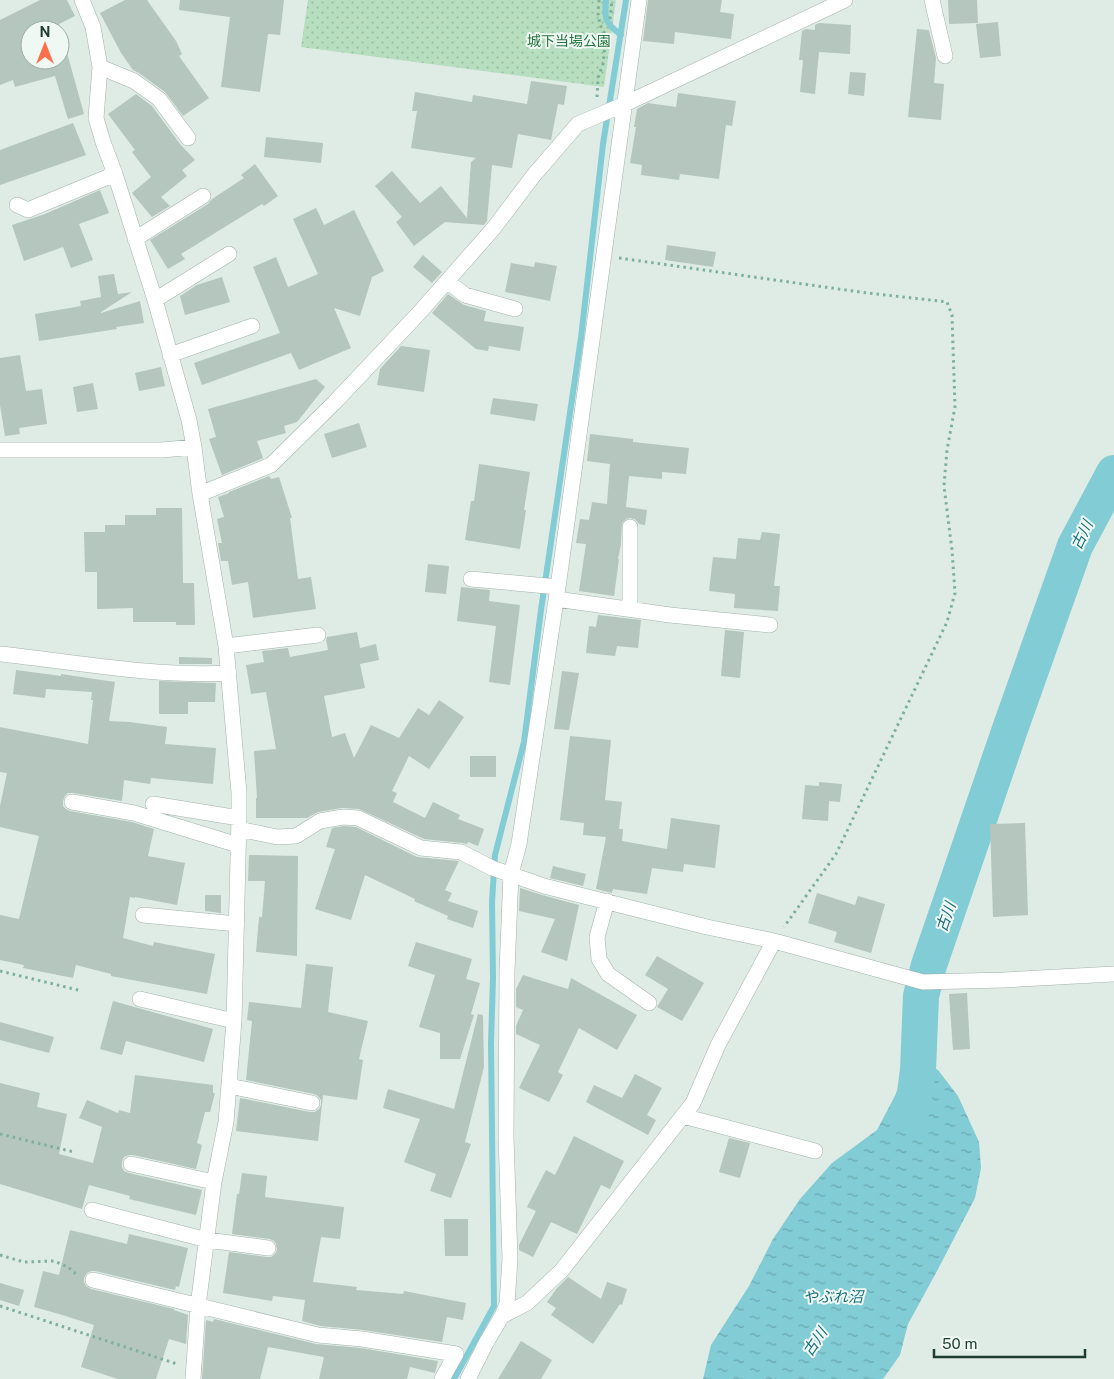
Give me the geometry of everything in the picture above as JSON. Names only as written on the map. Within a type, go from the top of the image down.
[{"type":"street","points":[[82,0],[93,27],[100,67],[96,118],[155,300],[190,420],[200,494],[226,646],[239,793],[234,1021],[229,1086],[226,1122],[214,1182],[198,1306],[194,1374]]},
{"type":"street","points":[[468,1379],[507,1304],[510,1259],[506,1136],[508,971],[502,871],[519,844],[603,256],[610,110],[639,0]]},
{"type":"street","points":[[200,494],[271,465],[334,403],[419,313],[493,229],[534,175],[578,124],[845,0]]},
{"type":"street","points":[[932,0],[945,56]]},
{"type":"street","points":[[100,67],[134,81],[159,99],[188,138]]},
{"type":"street","points":[[17,205],[28,210],[115,174]]},
{"type":"street","points":[[136,239],[203,196]]},
{"type":"street","points":[[155,300],[230,254]]},
{"type":"street","points":[[447,281],[465,295],[515,309]]},
{"type":"street","points":[[170,355],[252,326]]},
{"type":"street","points":[[0,450],[162,450],[194,447]]},
{"type":"street","points":[[630,527],[630,609]]},
{"type":"street","points":[[471,579],[531,584],[630,609],[770,625]]},
{"type":"street","points":[[226,646],[318,635]]},
{"type":"street","points":[[0,654],[141,671],[203,674],[229,673]]},
{"type":"street","points":[[72,802],[134,813],[238,845]]},
{"type":"street","points":[[153,804],[239,824],[277,837],[296,836],[320,821],[358,818],[421,848],[461,852],[502,871],[544,886],[707,927],[774,941],[923,982],[1114,974]]},
{"type":"street","points":[[607,901],[597,938],[599,959],[608,974],[649,1003]]},
{"type":"street","points":[[143,915],[236,924]]},
{"type":"street","points":[[502,1316],[528,1304],[562,1270],[693,1103],[718,1045],[774,941]]},
{"type":"street","points":[[140,999],[234,1021]]},
{"type":"street","points":[[229,1086],[312,1103]]},
{"type":"street","points":[[683,1116],[814,1151]]},
{"type":"street","points":[[131,1164],[214,1182]]},
{"type":"street","points":[[92,1210],[207,1240],[268,1248]]},
{"type":"street","points":[[93,1280],[318,1335],[362,1339],[456,1354],[442,1379]]},
{"type":"path","points":[[599,0],[600,25],[606,36],[603,64],[598,78],[610,110]]},
{"type":"path","points":[[610,18],[612,0]]},
{"type":"path","points":[[603,256],[947,302],[952,315],[955,407],[947,450],[944,486],[952,550],[954,593],[947,622],[836,854],[774,941]]},
{"type":"path","points":[[0,971],[82,991]]},
{"type":"path","points":[[0,1134],[74,1152]]},
{"type":"path","points":[[0,1255],[24,1262],[54,1261],[80,1277],[93,1280]]},
{"type":"path","points":[[0,1306],[194,1374]]},
{"type":"green space","name":"城下当場公園","points":[[308,0],[616,0],[604,87],[301,47]]},
{"type":"water","name":"やぶれ沼","points":[[924,1063],[938,1070],[958,1096],[979,1142],[981,1168],[975,1198],[908,1324],[900,1355],[883,1379],[703,1379],[711,1345],[749,1286],[773,1239],[800,1199],[832,1163],[877,1130],[898,1090],[911,1074]]},
{"type":"building","points":[[40,0],[67,0],[75,16],[67,20],[20,20],[20,70],[70,70],[70,64],[84,114],[68,119],[55,76],[15,87],[13,80],[0,85],[0,20]]},
{"type":"building","points":[[125,0],[147,0],[176,41],[182,54],[179,56],[209,98],[183,116],[165,92],[133,70],[121,53],[100,13]]},
{"type":"building","points":[[180,0],[284,0],[280,35],[268,34],[260,92],[221,87],[230,17],[179,10]]},
{"type":"building","points":[[648,0],[722,0],[720,12],[734,14],[731,39],[675,32],[674,44],[643,41]]},
{"type":"building","points":[[948,0],[977,0],[978,23],[949,24]]},
{"type":"building","points":[[998,22],[1001,56],[980,58],[976,24]]},
{"type":"building","points":[[819,23],[851,25],[850,54],[819,52],[815,94],[800,92],[803,60],[799,60],[802,31],[806,29],[815,30],[815,25]]},
{"type":"building","points":[[917,29],[929,30],[936,58],[934,83],[944,84],[941,120],[908,117]]},
{"type":"building","points":[[850,72],[866,73],[864,96],[848,94]]},
{"type":"building","points":[[531,81],[567,86],[564,105],[558,104],[551,140],[518,134],[512,168],[492,165],[487,221],[484,225],[445,222],[414,246],[396,222],[402,217],[375,186],[392,171],[420,203],[441,186],[467,218],[471,162],[476,158],[411,148],[417,111],[412,111],[415,92],[472,102],[473,95],[527,104]]},
{"type":"building","points":[[678,93],[736,101],[732,126],[726,125],[719,179],[680,174],[679,180],[641,175],[642,165],[630,163],[637,109],[648,103],[676,107]]},
{"type":"building","points":[[136,94],[152,106],[180,144],[195,160],[182,170],[187,176],[161,197],[170,206],[152,217],[132,193],[151,177],[132,152],[135,150],[108,114]]},
{"type":"building","points":[[73,123],[86,155],[0,185],[0,150]]},
{"type":"building","points":[[266,137],[323,143],[321,163],[264,157]]},
{"type":"building","points":[[255,164],[278,196],[181,254],[185,259],[168,269],[150,240],[208,204],[212,199],[244,178],[241,175]]},
{"type":"building","points":[[100,190],[109,213],[79,224],[93,260],[71,268],[63,247],[24,261],[12,225],[45,214]]},
{"type":"building","points":[[316,208],[324,225],[354,210],[384,271],[372,277],[360,316],[334,308],[351,348],[299,370],[291,353],[202,385],[194,363],[280,333],[253,267],[276,257],[288,287],[318,274],[293,219]]},
{"type":"building","points":[[667,245],[716,252],[713,267],[665,260]]},
{"type":"building","points":[[423,255],[442,272],[432,283],[413,267]]},
{"type":"building","points":[[535,262],[557,266],[550,301],[505,292],[511,263],[534,267]]},
{"type":"building","points":[[114,274],[118,294],[132,292],[101,313],[140,301],[144,323],[39,341],[35,314],[81,306],[80,301],[101,297],[98,276]]},
{"type":"building","points":[[222,277],[230,302],[185,315],[180,296],[197,285]]},
{"type":"building","points":[[448,294],[464,305],[486,311],[484,321],[524,327],[520,351],[489,346],[488,351],[476,349],[432,313]]},
{"type":"building","points":[[401,346],[430,350],[424,392],[377,385],[380,369]]},
{"type":"building","points":[[20,355],[26,391],[42,389],[47,424],[19,428],[20,434],[5,436],[0,405],[0,358]]},
{"type":"building","points":[[161,367],[165,386],[139,391],[135,373]]},
{"type":"building","points":[[316,379],[325,387],[297,422],[284,426],[286,433],[257,441],[263,458],[222,475],[209,439],[216,437],[208,409]]},
{"type":"building","points":[[93,383],[98,409],[77,412],[73,387]]},
{"type":"building","points":[[493,398],[538,404],[535,421],[490,414]]},
{"type":"building","points":[[359,423],[367,447],[332,458],[324,434]]},
{"type":"building","points":[[590,434],[633,439],[633,442],[689,448],[686,474],[662,472],[662,479],[629,476],[626,507],[647,510],[645,525],[639,524],[635,519],[630,518],[622,523],[614,596],[579,591],[586,544],[576,543],[580,519],[589,520],[592,502],[607,504],[610,464],[587,461]]},
{"type":"building","points":[[479,464],[530,472],[520,549],[465,540],[471,501],[474,501]]},
{"type":"building","points":[[269,476],[271,479],[279,477],[292,518],[290,518],[298,579],[311,577],[316,609],[253,618],[248,582],[232,585],[228,561],[221,561],[218,543],[222,543],[217,519],[224,517],[218,497]]},
{"type":"building","points":[[156,508],[182,508],[183,583],[194,583],[195,625],[176,625],[176,622],[133,622],[133,608],[97,609],[97,572],[85,572],[84,532],[105,532],[105,525],[125,525],[125,515],[156,515]]},
{"type":"building","points":[[762,532],[780,534],[774,586],[780,586],[778,611],[734,608],[735,594],[709,591],[713,557],[736,559],[738,538],[760,540]]},
{"type":"building","points":[[428,564],[449,566],[446,594],[425,592]]},
{"type":"building","points":[[461,587],[490,590],[489,601],[520,605],[510,685],[489,682],[496,626],[457,621]]},
{"type":"building","points":[[598,615],[641,620],[638,648],[617,646],[615,656],[586,653],[589,626],[596,627]]},
{"type":"building","points":[[725,630],[744,632],[740,678],[721,676]]},
{"type":"building","points":[[357,632],[360,648],[376,644],[379,660],[360,664],[365,688],[324,696],[332,737],[345,733],[354,758],[371,725],[399,738],[418,708],[429,715],[439,700],[464,717],[429,769],[409,756],[392,791],[397,793],[393,802],[425,818],[433,802],[460,815],[458,819],[484,829],[478,846],[468,842],[467,844],[424,839],[359,809],[342,808],[318,812],[307,818],[256,818],[257,798],[254,751],[276,749],[266,692],[251,694],[246,665],[264,662],[262,651],[288,648],[290,657],[328,650],[327,637]]},
{"type":"building","points":[[179,657],[212,658],[212,664],[179,664]]},
{"type":"building","points":[[16,670],[115,682],[109,721],[167,727],[165,744],[216,748],[213,784],[151,778],[150,784],[124,780],[122,801],[68,793],[63,801],[63,806],[70,811],[132,822],[154,829],[148,856],[185,863],[177,905],[130,897],[123,938],[153,946],[154,942],[215,954],[207,994],[111,976],[111,974],[76,965],[73,978],[23,968],[24,965],[0,960],[0,915],[19,919],[39,836],[0,827],[0,806],[7,773],[0,772],[0,727],[88,744],[93,700],[91,700],[92,692],[46,689],[45,698],[13,694]]},
{"type":"building","points":[[562,671],[579,673],[569,730],[554,729]]},
{"type":"building","points":[[159,681],[216,683],[215,702],[188,702],[188,714],[159,714]]},
{"type":"building","points":[[570,736],[611,740],[605,800],[622,802],[619,829],[623,829],[622,841],[667,849],[671,818],[720,825],[715,868],[684,864],[683,872],[652,868],[647,894],[613,889],[612,893],[596,889],[606,837],[583,835],[584,823],[560,820]]},
{"type":"building","points":[[470,756],[496,756],[496,777],[470,777]]},
{"type":"building","points":[[819,782],[842,784],[840,802],[829,801],[828,821],[802,819],[805,785],[819,786]]},
{"type":"building","points":[[1025,823],[1028,915],[993,917],[990,824]]},
{"type":"building","points":[[356,827],[417,857],[459,861],[445,890],[452,893],[448,901],[478,911],[473,928],[447,919],[448,916],[414,901],[415,899],[365,875],[351,920],[315,909],[335,849],[326,847],[332,828]]},
{"type":"building","points":[[249,855],[298,856],[297,956],[256,952],[259,917],[262,917],[265,881],[248,881]]},
{"type":"building","points":[[553,866],[586,874],[583,886],[550,878]]},
{"type":"building","points":[[520,888],[579,905],[567,961],[541,952],[555,919],[519,911]]},
{"type":"building","points":[[817,893],[855,905],[858,896],[885,904],[871,953],[834,942],[837,932],[808,923]]},
{"type":"building","points":[[205,895],[221,895],[221,913],[205,911]]},
{"type":"building","points":[[416,942],[472,959],[466,979],[480,983],[471,1014],[474,1015],[460,1059],[440,1059],[440,1033],[419,1027],[435,975],[408,966]]},
{"type":"building","points":[[657,956],[704,983],[682,1021],[657,1007],[668,989],[645,975]]},
{"type":"building","points":[[306,964],[333,967],[328,1012],[368,1021],[359,1059],[363,1060],[357,1100],[323,1095],[318,1141],[236,1131],[240,1098],[310,1112],[315,1112],[321,1105],[321,1100],[314,1094],[246,1080],[252,1021],[247,1020],[249,1002],[301,1008]]},
{"type":"building","points":[[523,975],[568,989],[571,978],[637,1015],[617,1050],[579,1028],[558,1072],[563,1075],[549,1102],[519,1088],[540,1045],[516,1034],[516,1026],[523,1010],[516,1007],[516,989]]},
{"type":"building","points":[[967,993],[970,1049],[953,1050],[949,994]]},
{"type":"building","points":[[113,1001],[213,1029],[204,1062],[126,1041],[122,1055],[100,1049]]},
{"type":"building","points":[[478,1014],[483,1015],[484,1067],[465,1142],[471,1144],[451,1198],[430,1191],[436,1174],[404,1162],[420,1119],[383,1108],[388,1089],[454,1109]]},
{"type":"building","points":[[0,1022],[54,1037],[49,1053],[0,1040]]},
{"type":"building","points":[[635,1074],[662,1088],[647,1115],[656,1120],[648,1135],[586,1102],[594,1085],[622,1098]]},
{"type":"building","points":[[135,1075],[213,1085],[213,1093],[215,1093],[210,1112],[205,1112],[197,1143],[202,1145],[196,1169],[133,1155],[124,1157],[122,1162],[124,1171],[129,1173],[202,1190],[196,1215],[129,1199],[130,1196],[89,1185],[82,1209],[0,1184],[0,1083],[40,1093],[37,1107],[67,1114],[59,1154],[93,1163],[102,1127],[79,1118],[87,1100],[118,1113],[119,1110],[130,1113]]},
{"type":"building","points":[[574,1136],[624,1161],[610,1189],[601,1185],[577,1234],[551,1222],[533,1257],[519,1250],[519,1245],[536,1211],[527,1207],[546,1170],[555,1175]]},
{"type":"building","points":[[729,1138],[750,1143],[740,1178],[719,1172]]},
{"type":"building","points":[[242,1173],[267,1176],[265,1197],[344,1207],[340,1239],[321,1237],[313,1282],[357,1287],[356,1290],[403,1294],[404,1291],[466,1303],[463,1320],[447,1317],[442,1342],[363,1330],[320,1326],[302,1321],[305,1300],[273,1296],[272,1301],[223,1293],[229,1252],[271,1257],[277,1250],[276,1244],[270,1239],[232,1234],[237,1194],[239,1194]]},
{"type":"building","points":[[444,1219],[468,1219],[468,1256],[445,1256]]},
{"type":"building","points":[[70,1230],[127,1244],[129,1234],[188,1248],[179,1287],[176,1286],[175,1290],[95,1271],[87,1273],[84,1278],[86,1286],[91,1289],[174,1309],[188,1315],[186,1344],[169,1339],[156,1379],[118,1379],[81,1367],[94,1325],[34,1307],[43,1271],[59,1275]]},
{"type":"building","points":[[568,1277],[601,1299],[607,1282],[627,1289],[622,1305],[620,1304],[593,1344],[551,1315],[556,1308],[547,1302]]},
{"type":"building","points":[[0,1283],[24,1290],[19,1306],[0,1300]]},
{"type":"building","points":[[214,1319],[316,1344],[361,1348],[438,1361],[435,1373],[410,1367],[407,1379],[319,1379],[324,1357],[268,1347],[260,1379],[202,1379],[206,1320],[213,1322]]},
{"type":"building","points":[[521,1341],[552,1360],[541,1379],[498,1379]]},
{"type":"waterway","points":[[606,0],[605,12],[607,20],[621,35]]},
{"type":"waterway","points":[[454,1379],[494,1306],[491,1043],[493,978],[492,902],[495,855],[524,742],[541,610],[581,338],[603,144],[626,0]]},
{"type":"waterway","name":"古川","points":[[908,1116],[915,1093],[918,1070],[921,996],[929,965],[1075,546],[1114,473]]}]
